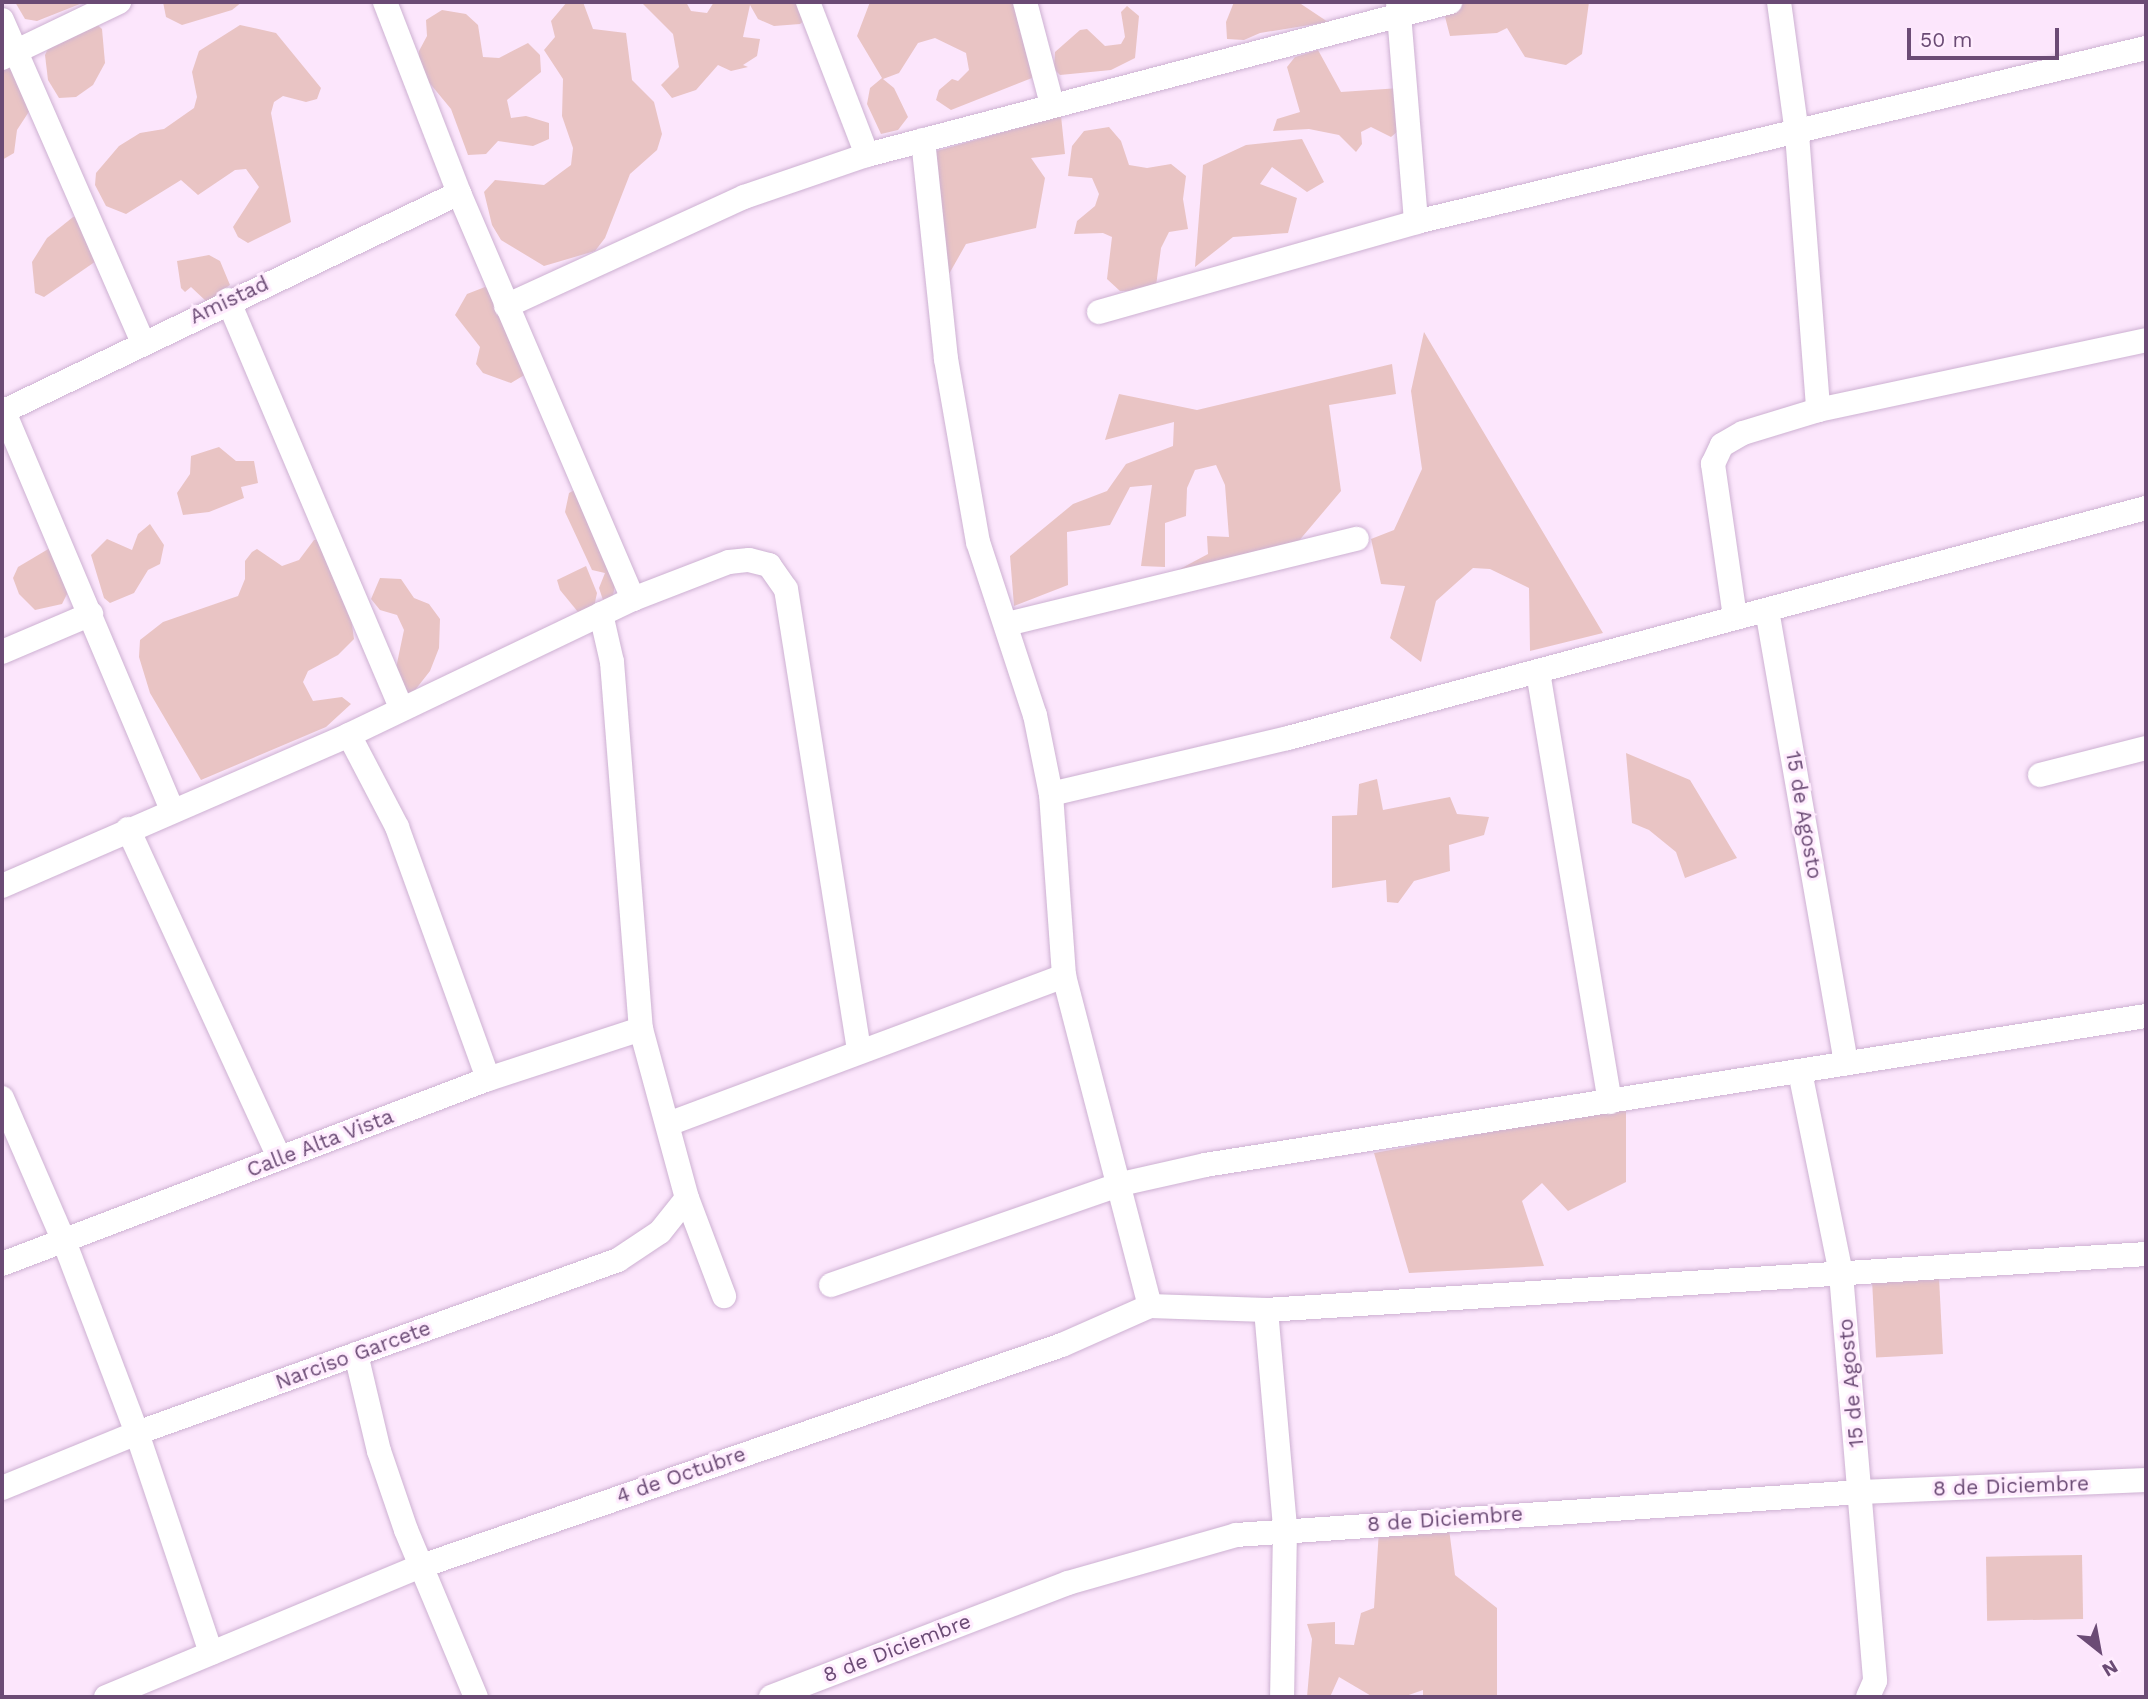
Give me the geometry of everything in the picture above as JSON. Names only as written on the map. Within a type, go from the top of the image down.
[{"type":"street","points":[[8,55],[119,2]]},
{"type":"street","points":[[385,2],[459,193],[633,599]]},
{"type":"street","points":[[808,2],[867,155]]},
{"type":"street","points":[[1025,2],[1052,104]]},
{"type":"street","points":[[506,306],[744,197],[867,155],[1398,8],[1450,2]]},
{"type":"street","points":[[1779,2],[1797,134],[1818,410]]},
{"type":"street","points":[[1398,8],[1416,222]]},
{"type":"street","points":[[2,20],[8,55],[143,342]]},
{"type":"street","points":[[1099,312],[1416,222],[1797,134],[2146,48]]},
{"type":"street","points":[[923,140],[946,359],[978,542],[989,585],[1007,624],[1035,715],[1051,793],[1064,976],[1121,1184],[1150,1306]]},
{"type":"street","name":"Amistad","points":[[3,412],[228,300],[459,193]]},
{"type":"street","points":[[228,300],[401,707]]},
{"type":"street","points":[[1735,617],[1713,464],[1722,445],[1743,433],[1818,410],[2146,340]]},
{"type":"street","points":[[3,412],[172,809]]},
{"type":"street","points":[[1051,793],[1288,738],[2146,508]]},
{"type":"street","points":[[1007,624],[1357,539]]},
{"type":"street","points":[[2,886],[172,809],[349,736],[401,707],[633,599],[729,562],[749,560],[769,565],[779,575],[786,589],[859,1051]]},
{"type":"street","name":"15 de Agosto","points":[[1767,610],[1846,1063]]},
{"type":"street","points":[[3,649],[91,614]]},
{"type":"street","points":[[601,614],[612,662],[640,1029],[687,1198],[724,1296]]},
{"type":"street","points":[[1538,672],[1610,1101]]},
{"type":"street","points":[[349,736],[397,827],[488,1080]]},
{"type":"street","points":[[2040,775],[2146,748]]},
{"type":"street","points":[[128,829],[279,1158]]},
{"type":"street","points":[[668,1124],[1064,976]]},
{"type":"street","points":[[831,1285],[1121,1184],[1205,1165],[2146,1016]]},
{"type":"street","name":"Calle Alta Vista","points":[[2,1264],[488,1080],[640,1029]]},
{"type":"street","name":"15 de Agosto","points":[[1800,1072],[1841,1274],[1875,1681],[1868,1697]]},
{"type":"street","points":[[2,1098],[64,1241],[138,1433],[211,1653]]},
{"type":"street","name":"Narciso Garcete","points":[[2,1488],[138,1433],[618,1260],[660,1232],[687,1198]]},
{"type":"street","name":"4 de Octubre","points":[[106,1697],[419,1567],[1062,1345],[1150,1306],[1266,1310],[2146,1254]]},
{"type":"street","points":[[1266,1310],[1285,1529],[1282,1697]]},
{"type":"street","points":[[356,1354],[379,1451],[419,1567],[476,1697]]},
{"type":"street","name":"8 de Diciembre","points":[[771,1697],[1068,1583],[1192,1545],[1285,1529],[1861,1492],[2146,1480]]},
{"type":"shaded area","points":[[15,2],[85,2],[37,21],[25,19]]},
{"type":"shaded area","points":[[163,2],[242,2],[232,10],[182,25],[166,17]]},
{"type":"shaded area","points":[[567,2],[583,2],[593,29],[626,33],[632,80],[654,102],[662,134],[657,150],[630,174],[605,238],[595,251],[544,266],[501,240],[492,225],[484,192],[495,180],[544,185],[571,165],[573,148],[562,116],[563,79],[544,50],[555,37],[551,21]]},
{"type":"shaded area","points":[[641,2],[686,2],[691,11],[707,13],[714,2],[801,2],[807,18],[800,24],[774,26],[758,19],[750,5],[743,37],[760,39],[757,56],[743,65],[748,67],[731,71],[718,65],[696,90],[672,98],[661,85],[679,67],[673,34]]},
{"type":"shaded area","points":[[870,2],[1020,2],[1037,61],[1032,78],[951,110],[936,100],[939,90],[952,79],[958,81],[969,70],[966,53],[935,38],[918,43],[899,73],[883,79],[894,88],[908,117],[898,130],[881,134],[867,104],[870,88],[882,78],[857,36]]},
{"type":"shaded area","points":[[1234,2],[1298,2],[1328,22],[1260,33],[1244,40],[1227,39],[1226,22]]},
{"type":"shaded area","points":[[1456,2],[1589,2],[1582,54],[1566,65],[1525,57],[1507,28],[1497,33],[1450,36],[1444,13]]},
{"type":"shaded area","points":[[1127,6],[1139,16],[1135,58],[1111,70],[1060,75],[1054,69],[1055,52],[1080,30],[1087,29],[1105,46],[1121,44],[1125,37],[1121,12]]},
{"type":"shaded area","points":[[442,10],[466,14],[478,25],[483,57],[499,58],[528,43],[540,55],[541,72],[507,100],[511,118],[526,116],[549,123],[549,139],[533,146],[498,141],[486,154],[468,155],[451,109],[418,69],[419,51],[427,36],[426,20]]},
{"type":"shaded area","points":[[93,21],[102,29],[105,63],[93,85],[76,97],[59,98],[48,80],[45,55],[53,38]]},
{"type":"shaded area","points":[[240,25],[276,33],[321,88],[317,99],[306,102],[283,96],[274,102],[271,113],[291,222],[248,243],[238,237],[233,227],[259,187],[246,169],[235,170],[198,195],[181,180],[126,214],[106,206],[95,185],[96,173],[119,146],[140,133],[164,129],[194,108],[197,97],[192,72],[199,51]]},
{"type":"shaded area","points":[[1318,50],[1341,92],[1400,88],[1410,121],[1391,137],[1371,127],[1361,132],[1362,144],[1356,152],[1339,135],[1309,129],[1273,131],[1277,119],[1300,112],[1287,67],[1295,57]]},
{"type":"shaded area","points":[[9,68],[24,84],[30,110],[17,130],[14,153],[2,160],[2,71]]},
{"type":"shaded area","points":[[1061,116],[1065,154],[1031,158],[1045,178],[1036,228],[966,244],[949,274],[933,152]]},
{"type":"shaded area","points":[[1109,127],[1121,141],[1129,165],[1147,168],[1171,164],[1186,176],[1183,199],[1188,229],[1169,232],[1161,248],[1156,286],[1146,291],[1120,291],[1107,279],[1112,237],[1103,233],[1074,234],[1077,221],[1095,206],[1099,194],[1092,178],[1068,176],[1072,146],[1084,131]]},
{"type":"shaded area","points":[[1302,139],[1324,182],[1307,192],[1272,167],[1260,184],[1297,198],[1288,233],[1233,237],[1195,267],[1203,165],[1246,145]]},
{"type":"shaded area","points":[[89,216],[99,259],[44,297],[35,293],[32,262],[47,238],[73,217]]},
{"type":"shaded area","points":[[209,255],[220,261],[230,285],[207,302],[191,287],[185,292],[181,288],[177,261]]},
{"type":"shaded area","points":[[485,287],[496,291],[526,374],[511,383],[483,373],[476,364],[480,347],[455,315],[467,294]]},
{"type":"shaded area","points":[[1424,332],[1603,633],[1530,651],[1529,588],[1490,569],[1473,568],[1436,601],[1421,662],[1390,638],[1405,586],[1381,584],[1371,539],[1394,530],[1422,469],[1411,391]]},
{"type":"shaded area","points":[[1392,364],[1396,394],[1329,405],[1341,491],[1292,549],[1152,584],[1208,554],[1207,536],[1229,537],[1225,485],[1216,465],[1195,470],[1187,488],[1186,516],[1165,523],[1165,567],[1141,566],[1152,485],[1130,487],[1110,525],[1067,532],[1068,585],[1014,606],[1010,556],[1073,504],[1107,491],[1126,464],[1173,446],[1174,422],[1105,440],[1119,394],[1197,410]]},
{"type":"shaded area","points":[[219,447],[236,461],[254,461],[258,483],[241,487],[244,498],[209,512],[183,515],[177,493],[190,474],[191,456]]},
{"type":"shaded area","points":[[580,487],[621,551],[613,596],[603,600],[599,588],[605,573],[592,570],[565,512],[569,493]]},
{"type":"shaded area","points":[[150,524],[164,545],[160,564],[148,570],[134,593],[110,603],[104,598],[91,555],[107,539],[132,550],[138,534]]},
{"type":"shaded area","points":[[326,538],[343,561],[354,639],[338,655],[308,671],[303,682],[313,701],[342,697],[351,704],[326,727],[201,780],[150,693],[139,657],[140,640],[163,622],[238,596],[245,579],[245,561],[257,549],[282,566],[299,560],[314,540]]},
{"type":"shaded area","points":[[50,548],[72,584],[62,604],[35,610],[19,594],[13,578],[18,567]]},
{"type":"shaded area","points":[[586,566],[597,593],[594,607],[578,612],[560,590],[557,580]]},
{"type":"shaded area","points":[[380,578],[401,579],[414,598],[429,604],[440,619],[439,648],[430,671],[412,694],[392,687],[404,630],[397,615],[380,610],[371,599]]},
{"type":"shaded area","points":[[1626,753],[1690,780],[1737,858],[1685,878],[1676,852],[1649,830],[1632,823]]},
{"type":"shaded area","points":[[1377,779],[1383,810],[1450,797],[1457,814],[1489,817],[1484,835],[1449,845],[1450,871],[1414,881],[1398,903],[1387,902],[1386,880],[1332,888],[1332,816],[1357,815],[1359,784]]},
{"type":"shaded area","points":[[1626,1107],[1626,1182],[1568,1211],[1542,1183],[1522,1201],[1544,1266],[1409,1273],[1374,1153]]},
{"type":"shaded area","points":[[1939,1278],[1943,1354],[1876,1357],[1872,1282]]},
{"type":"shaded area","points":[[1449,1529],[1455,1575],[1497,1608],[1497,1697],[1423,1697],[1423,1690],[1403,1697],[1373,1697],[1339,1677],[1330,1697],[1307,1697],[1312,1639],[1307,1624],[1335,1622],[1335,1644],[1354,1645],[1361,1613],[1374,1608],[1379,1530]]},
{"type":"shaded area","points":[[2082,1555],[2083,1619],[1987,1621],[1986,1557]]}]
